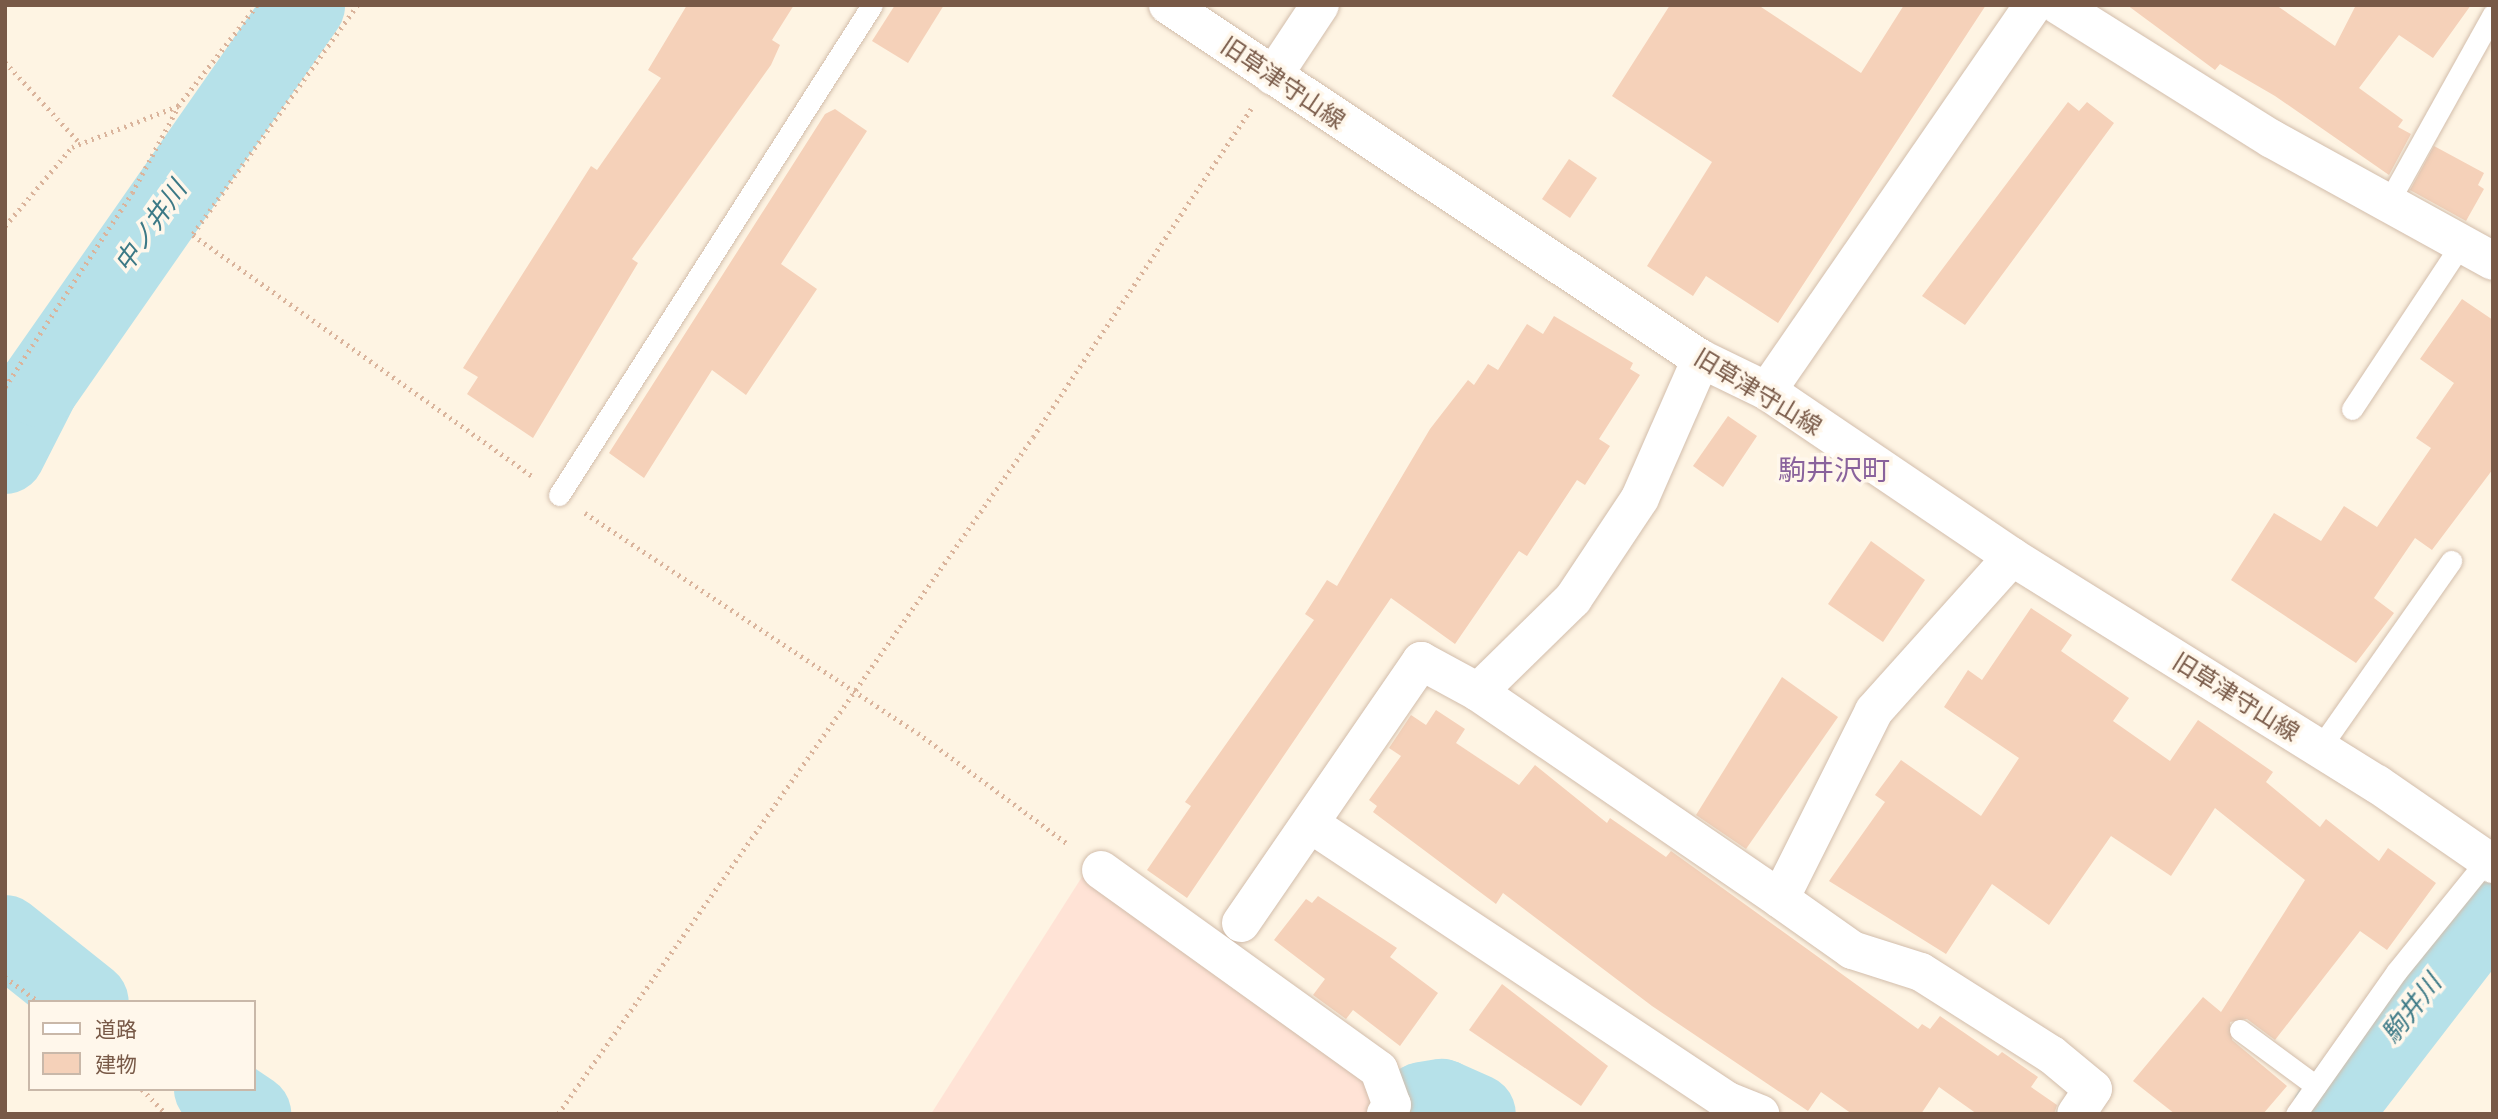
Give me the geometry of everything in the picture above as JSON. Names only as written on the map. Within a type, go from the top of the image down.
[{"type":"street","name":"旧草津守山線","points":[[1168,5],[1701,359],[1767,391],[2012,557],[2319,749],[2490,862]]},
{"type":"street","points":[[1273,76],[1320,5]]},
{"type":"street","points":[[1767,391],[2033,5]]},
{"type":"street","points":[[2058,5],[2272,139],[2389,201],[2477,252]]},
{"type":"street","points":[[1478,692],[1573,599],[1640,498],[1701,359]]},
{"type":"street","points":[[1780,899],[1874,711],[2012,557]]},
{"type":"street","points":[[1241,923],[1312,825],[1421,662],[1478,692],[1852,950],[1921,972],[2052,1055],[2093,1089],[2076,1114]]},
{"type":"street","points":[[1312,825],[1728,1101],[1760,1114]]},
{"type":"street","points":[[1101,870],[1379,1070],[1392,1105],[1386,1114]]},
{"type":"lane","points":[[559,495],[872,5]]},
{"type":"lane","points":[[2389,201],[2493,14]]},
{"type":"lane","points":[[2352,409],[2477,252]]},
{"type":"lane","points":[[2319,749],[2451,561]]},
{"type":"lane","points":[[2296,1114],[2397,971],[2490,862]]},
{"type":"lane","points":[[2240,1030],[2316,1087]]},
{"type":"path","points":[[5,387],[132,193],[178,106],[257,5]]},
{"type":"path","points":[[5,62],[81,144]]},
{"type":"path","points":[[558,1114],[1056,403],[1273,76]]},
{"type":"path","points":[[5,226],[50,166],[81,144],[178,106]]},
{"type":"path","points":[[5,977],[37,1000]]},
{"type":"path","points":[[144,1091],[166,1114]]},
{"type":"shaded area","points":[[1087,869],[1367,1081],[1375,1114],[931,1114]]},
{"type":"building","points":[[687,5],[794,5],[772,40],[780,45],[771,65],[632,259],[638,263],[533,438],[467,394],[478,377],[463,368],[591,166],[597,170],[661,78],[648,70]]},
{"type":"building","points":[[895,5],[944,5],[908,63],[872,41]]},
{"type":"building","points":[[1670,5],[1758,5],[1861,73],[1904,5],[1986,5],[1778,323],[1706,276],[1693,296],[1647,266],[1712,162],[1612,96]]},
{"type":"building","points":[[2127,5],[2276,5],[2335,46],[2356,5],[2471,5],[2433,58],[2399,35],[2359,88],[2403,120],[2398,127],[2411,134],[2389,175],[2275,96],[2220,64],[2215,70]]},
{"type":"building","points":[[2068,102],[2079,111],[2087,102],[2114,123],[1965,325],[1922,296]]},
{"type":"building","points":[[835,109],[867,131],[781,264],[817,289],[746,395],[712,370],[644,478],[609,453],[825,114]]},
{"type":"building","points":[[2434,146],[2484,173],[2478,185],[2484,189],[2466,221],[2410,190]]},
{"type":"building","points":[[1569,159],[1597,178],[1570,218],[1542,199]]},
{"type":"building","points":[[2462,299],[2493,320],[2493,469],[2432,550],[2415,538],[2374,598],[2394,613],[2356,663],[2231,580],[2274,513],[2321,541],[2344,506],[2377,527],[2431,448],[2416,438],[2454,383],[2420,359]]},
{"type":"building","points":[[1554,316],[1633,363],[1630,369],[1640,375],[1599,439],[1610,446],[1585,485],[1577,480],[1527,556],[1519,551],[1455,644],[1391,598],[1187,898],[1147,870],[1191,806],[1185,802],[1314,620],[1305,614],[1327,580],[1337,586],[1430,429],[1468,380],[1474,385],[1488,364],[1498,370],[1527,324],[1543,334]]},
{"type":"building","points":[[1728,416],[1757,436],[1723,487],[1693,466]]},
{"type":"building","points":[[1871,541],[1925,580],[1883,642],[1828,604]]},
{"type":"building","points":[[2031,608],[2072,635],[2061,651],[2129,698],[2113,721],[2170,761],[2198,720],[2273,772],[2266,782],[2320,827],[2326,819],[2379,861],[2388,848],[2436,883],[2387,950],[2360,931],[2275,1040],[2247,1019],[2230,1022],[2232,1040],[2287,1086],[2263,1114],[2175,1114],[2133,1081],[2203,997],[2221,1012],[2305,880],[2215,808],[2171,876],[2111,836],[2049,925],[1992,884],[1946,954],[1829,881],[1885,802],[1875,795],[1901,760],[1981,816],[2019,758],[1944,707],[1968,670],[1982,680]]},
{"type":"building","points":[[1782,677],[1838,717],[1746,849],[1696,815]]},
{"type":"building","points":[[1436,710],[1465,729],[1456,743],[1519,785],[1535,765],[1607,823],[1610,818],[1666,857],[1671,851],[1918,1029],[1922,1024],[1930,1029],[1940,1016],[1998,1056],[2002,1052],[2038,1077],[2031,1087],[2057,1105],[2054,1114],[1977,1114],[1939,1087],[1921,1114],[1852,1114],[1821,1092],[1808,1111],[1652,1006],[1503,893],[1496,904],[1373,812],[1377,806],[1369,800],[1401,756],[1389,748],[1411,715],[1426,725]]},
{"type":"building","points":[[1318,896],[1397,948],[1390,957],[1438,993],[1400,1046],[1353,1010],[1346,1019],[1313,995],[1325,979],[1274,940],[1306,899],[1312,903]]},
{"type":"building","points":[[1502,984],[1608,1066],[1581,1106],[1469,1030]]},
{"type":"waterway","name":"中ノ井川","points":[[5,454],[39,387],[305,5]]},
{"type":"waterway","name":"駒井川","points":[[2331,1114],[2493,904]]},
{"type":"waterway","name":"中ノ井川","points":[[5,935],[86,1000]]},
{"type":"waterway","name":"中ノ井川","points":[[217,1091],[251,1114]]},
{"type":"waterway","name":"駒井川","points":[[1414,1114],[1422,1102],[1442,1099],[1476,1114]]},
{"type":"district","name":"駒井沢町","points":[[1834,471]]}]
